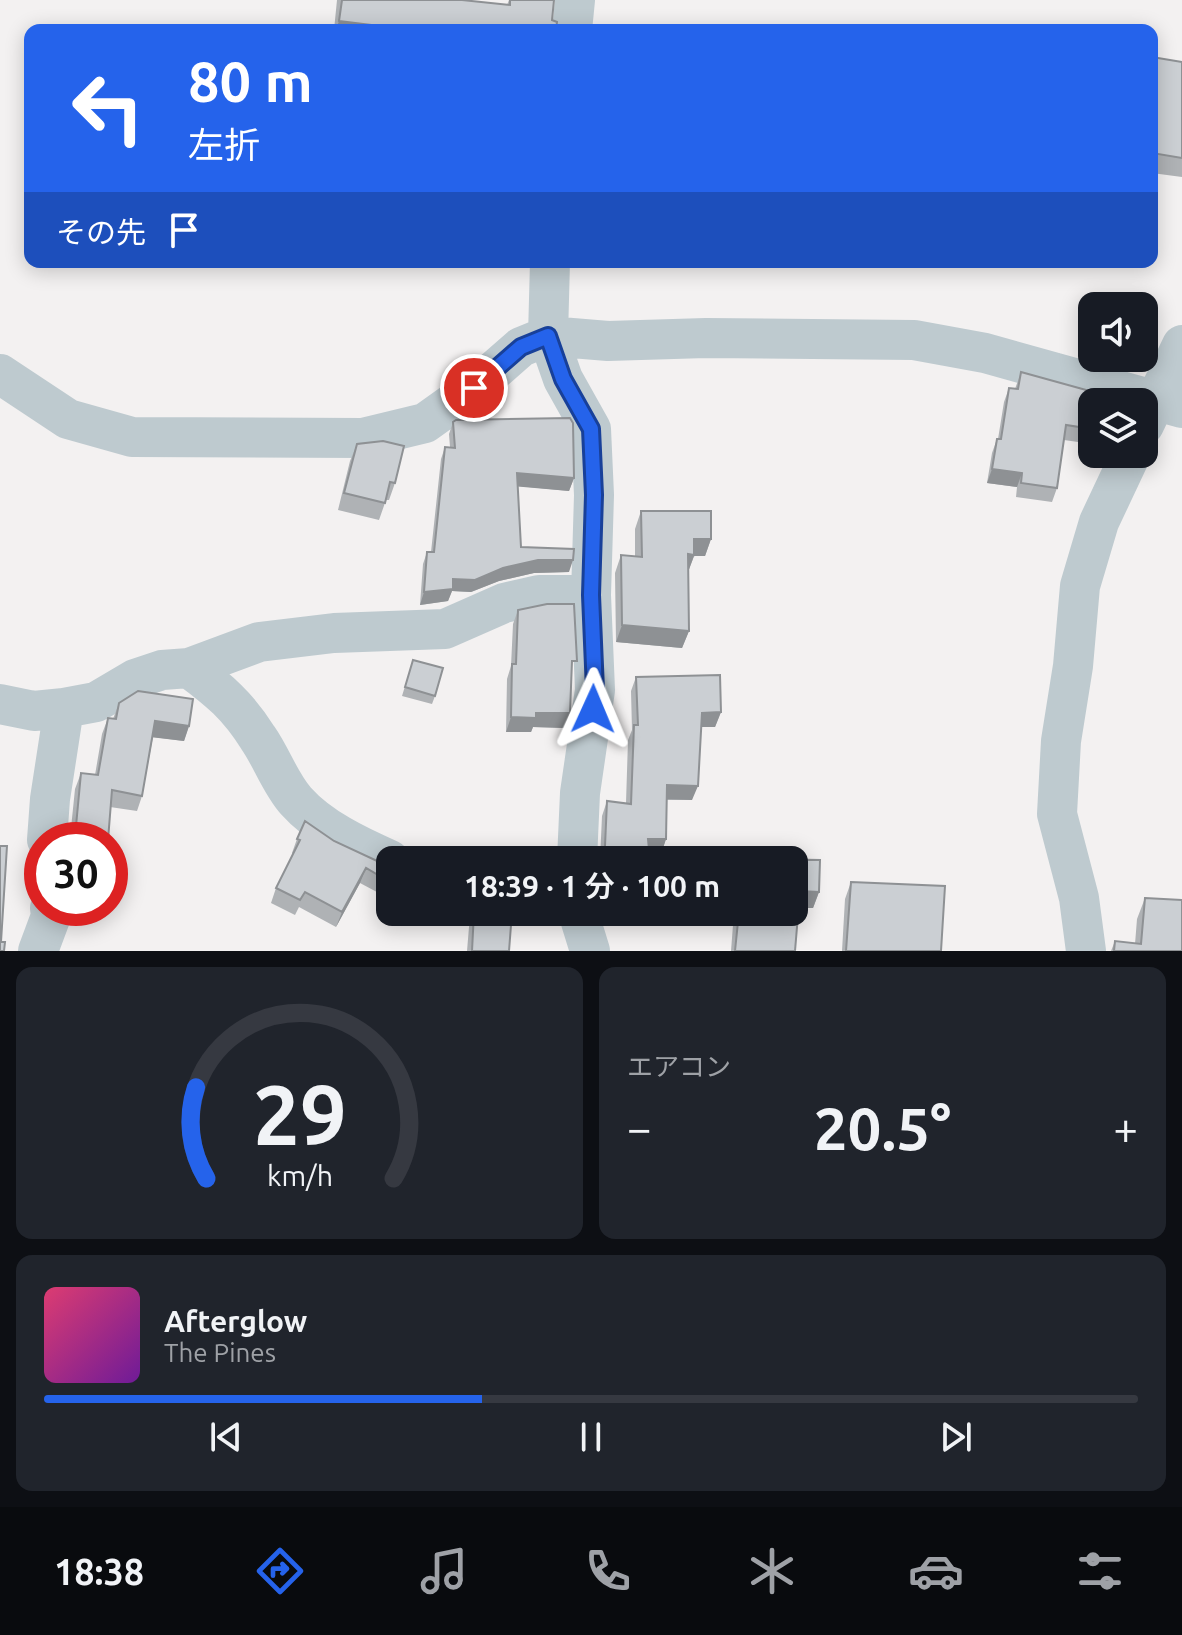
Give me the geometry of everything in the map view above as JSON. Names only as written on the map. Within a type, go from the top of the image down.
[{"type":"street","points":[[573,24],[575,0]]},
{"type":"street","points":[[550,268],[548,336],[563,379],[591,429],[594,495],[591,595],[595,690],[580,793],[578,846]]},
{"type":"street","points":[[0,374],[68,419],[132,437],[363,438],[425,423],[474,388],[521,347],[548,336],[608,341],[706,338],[914,340],[985,353],[1160,412],[1182,345]]},
{"type":"street","points":[[1086,951],[1079,898],[1057,814],[1061,741],[1073,666],[1080,586],[1099,522],[1124,468]]},
{"type":"street","points":[[0,704],[34,711],[64,708],[96,702],[135,679],[162,670],[189,668],[259,642],[334,633],[445,629],[504,603],[539,595],[591,595]]},
{"type":"street","points":[[189,668],[225,694],[258,737],[296,801],[320,821],[376,854]]},
{"type":"street","points":[[48,822],[64,708]]},
{"type":"street","points":[[38,951],[47,926]]},
{"type":"street","points":[[582,926],[590,951]]},
{"type":"building","points":[[342,0],[462,0],[510,5],[510,0],[554,0],[552,20],[557,22],[363,24],[339,21]]},
{"type":"building","points":[[1158,58],[1182,62],[1182,158],[1158,154]]},
{"type":"building","points":[[1021,372],[1079,388],[1078,427],[1066,425],[1057,488],[1021,483],[1022,473],[992,469],[997,439],[1001,439],[1009,388],[1018,389]]},
{"type":"building","points":[[570,418],[573,423],[574,478],[517,473],[521,547],[574,549],[573,560],[538,560],[503,568],[475,580],[453,579],[453,589],[424,592],[427,552],[434,552],[445,447],[455,448],[453,422]]},
{"type":"building","points":[[383,441],[404,446],[395,483],[390,482],[385,503],[344,493],[357,444]]},
{"type":"building","points":[[641,511],[711,511],[711,539],[694,539],[694,555],[688,554],[689,631],[622,625],[621,555],[642,557]]},
{"type":"building","points":[[547,604],[574,604],[577,661],[572,661],[570,713],[536,713],[536,718],[511,717],[512,664],[516,664],[518,610]]},
{"type":"building","points":[[413,660],[443,668],[435,696],[405,687]]},
{"type":"building","points":[[720,675],[721,712],[702,713],[698,786],[667,785],[666,839],[648,839],[649,846],[605,846],[607,801],[631,804],[634,725],[638,725],[636,677]]},
{"type":"building","points":[[138,691],[193,699],[189,726],[155,721],[142,796],[112,790],[109,822],[76,822],[81,773],[98,775],[108,718],[116,719],[119,703]]},
{"type":"building","points":[[305,821],[334,841],[376,860],[376,874],[366,868],[342,912],[305,892],[300,900],[276,888],[300,840],[297,839]]},
{"type":"building","points":[[0,846],[7,846],[1,942],[5,942],[4,951],[0,951]]},
{"type":"building","points":[[808,860],[820,860],[819,892],[808,891]]},
{"type":"building","points":[[851,882],[945,886],[941,951],[846,951]]},
{"type":"building","points":[[1145,898],[1182,900],[1182,951],[1114,951],[1115,941],[1141,944]]},
{"type":"building","points":[[473,926],[511,926],[509,951],[472,951]]},
{"type":"building","points":[[738,926],[797,926],[795,951],[735,951]]},
{"type":"route","points":[[474,388],[521,347],[548,336],[563,379],[591,429],[594,495],[591,595],[593,709]]}]
